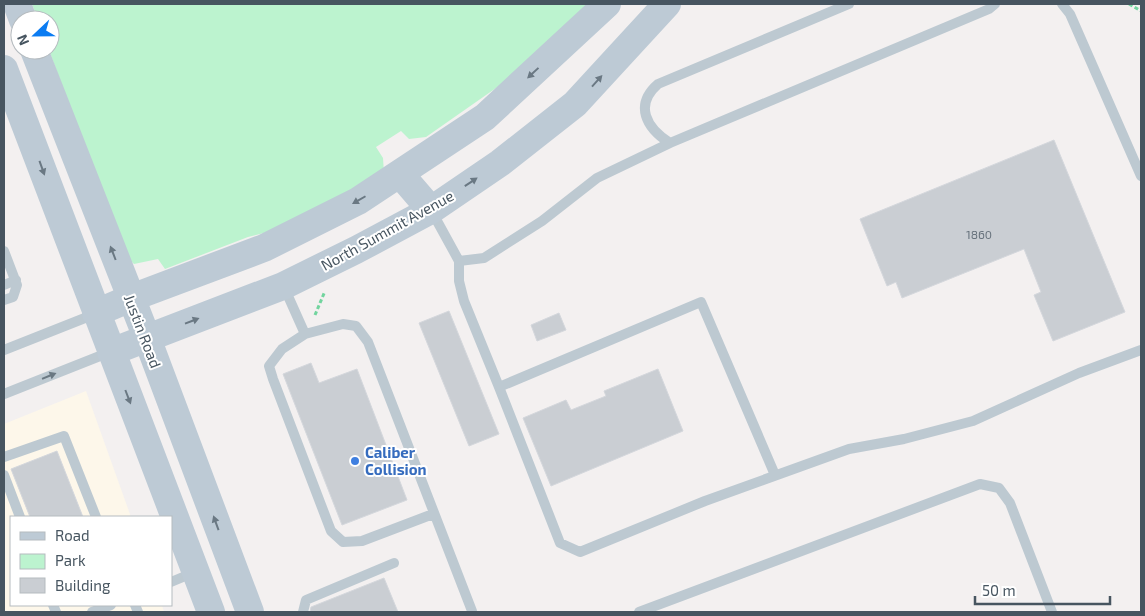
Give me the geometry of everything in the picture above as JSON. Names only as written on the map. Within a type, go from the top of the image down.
[{"type":"main road","points":[[96,313],[264,248],[358,201],[485,117],[607,4]]},
{"type":"main road","name":"North Summit Avenue","points":[[111,352],[283,286],[356,250],[430,210],[500,163],[576,104],[667,4]]},
{"type":"main road","name":"Justin Road","points":[[38,60],[147,338],[250,612]]},
{"type":"main road","points":[[4,69],[10,102],[111,352],[163,516]]},
{"type":"main road","points":[[400,174],[430,210]]},
{"type":"main road","points":[[172,543],[183,577],[210,612]]},
{"type":"lane","points":[[670,143],[657,134],[645,116],[646,98],[658,84],[849,4]]},
{"type":"lane","points":[[459,261],[484,258],[542,221],[597,178],[670,143],[989,9],[995,4]]},
{"type":"lane","points":[[1062,4],[1070,14],[1141,176]]},
{"type":"lane","points":[[430,210],[459,261],[459,281],[464,300],[560,543],[580,552],[705,500],[849,449],[904,439],[973,421],[1080,373],[1141,350]]},
{"type":"lane","points":[[4,250],[18,285],[13,297],[4,300]]},
{"type":"lane","points":[[4,285],[16,280]]},
{"type":"lane","points":[[283,286],[305,334]]},
{"type":"lane","points":[[499,387],[701,302],[775,475]]},
{"type":"lane","points":[[4,350],[96,313]]},
{"type":"lane","points":[[433,514],[362,541],[343,542],[331,531],[272,379],[269,366],[282,349],[305,334],[343,324],[356,326],[368,342],[472,611]]},
{"type":"lane","points":[[4,394],[111,352]]},
{"type":"lane","points":[[4,457],[64,436],[96,516]]},
{"type":"lane","points":[[4,475],[20,516]]},
{"type":"lane","points":[[639,612],[980,484],[999,488],[1010,503],[1052,612]]},
{"type":"lane","points":[[303,612],[306,600],[394,563]]},
{"type":"lane","points":[[92,612],[108,606]]},
{"type":"path","points":[[1129,4],[1141,11]]},
{"type":"path","points":[[315,315],[325,291]]},
{"type":"shaded area","points":[[86,391],[131,516],[10,516],[10,606],[162,606],[164,612],[4,612],[4,424]]},
{"type":"green space","points":[[32,4],[599,4],[516,74],[426,137],[409,139],[401,131],[376,147],[383,158],[384,173],[295,225],[248,237],[165,269],[158,259],[134,264],[124,254],[53,60],[60,60],[60,10],[34,10]]},
{"type":"building","points":[[1054,140],[1125,312],[1053,341],[1034,295],[1041,292],[1024,249],[902,298],[896,282],[887,286],[860,219]]},
{"type":"building","points":[[449,311],[499,434],[469,446],[419,323]]},
{"type":"building","points":[[559,313],[566,330],[537,341],[531,325]]},
{"type":"building","name":"Caliber Collision","points":[[311,363],[319,383],[357,369],[407,500],[342,525],[283,374]]},
{"type":"building","points":[[658,369],[683,431],[551,486],[523,418],[566,400],[571,410],[606,396],[604,391]]},
{"type":"building","points":[[57,451],[83,516],[30,516],[11,469]]},
{"type":"building","points":[[384,578],[398,612],[310,612],[311,607]]},
{"type":"place","name":"Caliber Collision","points":[[355,461]]}]
